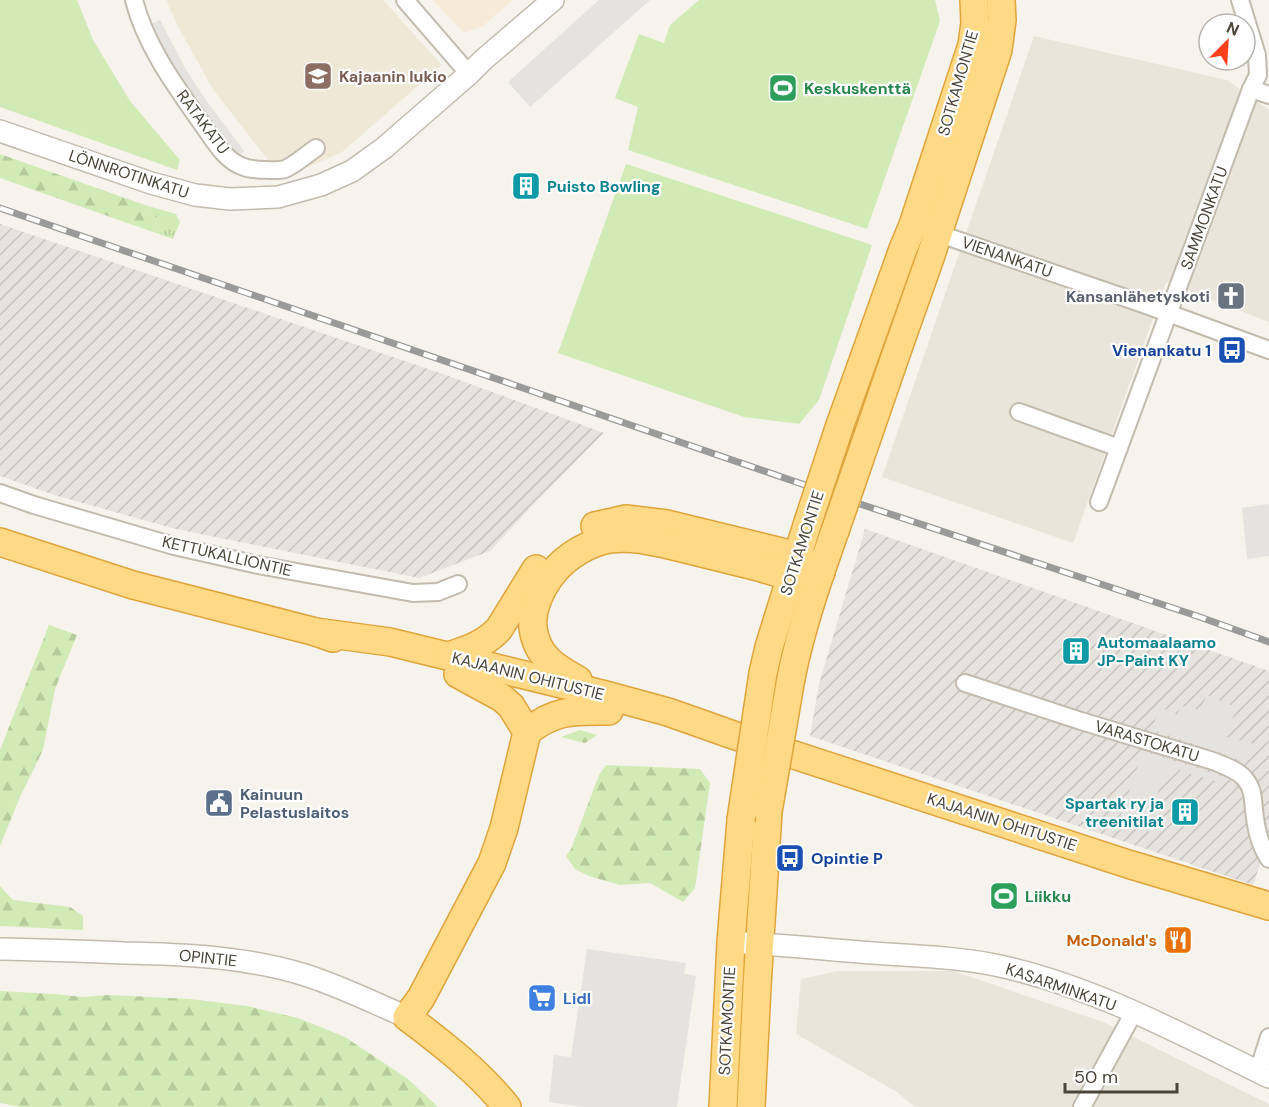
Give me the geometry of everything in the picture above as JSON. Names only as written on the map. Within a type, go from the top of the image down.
[{"type":"highway","name":"SOTKAMONTIE","points":[[751,1107],[768,812],[791,678],[821,572],[930,258],[925,229],[972,45],[975,23],[974,0]]},
{"type":"highway","name":"SOTKAMONTIE","points":[[723,1107],[741,820],[763,672],[769,647],[840,425],[903,249],[925,229],[998,50],[1002,20],[1001,0]]},
{"type":"highway","points":[[526,739],[512,706],[454,665],[499,629],[535,570],[548,554],[577,532],[600,524],[626,519],[657,523],[794,566]]},
{"type":"highway","points":[[605,703],[547,660],[534,634],[534,611],[544,586],[557,567],[582,549],[612,539],[638,539],[821,572]]},
{"type":"highway","name":"KAJAANIN OHITUSTIE","points":[[0,542],[133,585],[316,632],[385,656],[454,665],[605,703],[668,712],[1128,864],[1269,906]]},
{"type":"highway","points":[[507,1107],[470,1068],[407,1017],[421,998],[492,863],[504,828],[526,739],[536,724],[556,714],[605,703]]},
{"type":"street","name":"RATAKATU","points":[[134,0],[147,34],[180,92],[216,144],[232,161],[245,168],[284,170],[316,148]]},
{"type":"street","points":[[405,0],[469,74]]},
{"type":"street","name":"LÖNNROTINKATU","points":[[0,131],[151,183],[195,195],[230,199],[278,197],[321,185],[352,171],[384,148],[553,0]]},
{"type":"street","name":"SAMMONKATU","points":[[1099,502],[1258,75],[1257,55],[1240,0]]},
{"type":"street","points":[[1251,89],[1269,95]]},
{"type":"street","name":"VIENANKATU","points":[[925,229],[1269,350]]},
{"type":"street","points":[[1019,412],[1119,448]]},
{"type":"street","name":"KETTUKALLIONTIE","points":[[0,493],[174,546],[258,565],[413,593],[438,592],[458,584]]},
{"type":"street","name":"VARASTOKATU","points":[[965,683],[1230,768],[1245,778],[1253,794],[1258,836],[1269,859]]},
{"type":"street","name":"KASARMINKATU","points":[[732,942],[954,959],[995,965],[1040,976],[1134,1012],[1263,1075]]},
{"type":"street","name":"OPINTIE","points":[[0,949],[178,954],[235,960],[305,975],[407,1017]]},
{"type":"street","points":[[1082,1107],[1134,1012]]},
{"type":"street","points":[[1263,1075],[1269,1037]]},
{"type":"shaded area","name":"Kajaanin lukio","points":[[166,0],[383,0],[442,65],[342,152],[294,173],[272,165],[212,88]]},
{"type":"shaded area","points":[[433,0],[513,0],[483,26],[464,33]]},
{"type":"shaded area","points":[[599,0],[650,0],[530,107],[508,82]]},
{"type":"shaded area","points":[[160,20],[185,68],[244,151],[236,158],[174,70],[160,45],[151,24]]},
{"type":"shaded area","points":[[1034,36],[1227,80],[1269,110],[1269,322],[1166,282],[1073,543],[882,477]]},
{"type":"shaded area","points":[[0,224],[443,374],[604,433],[490,551],[419,578],[176,529],[54,495],[0,476]]},
{"type":"shaded area","points":[[1269,504],[1269,556],[1247,559],[1242,508]]},
{"type":"shaded area","points":[[865,529],[1269,671],[1269,839],[1253,885],[810,736],[819,684]]},
{"type":"shaded area","points":[[1207,695],[1236,707],[1227,737],[1253,744],[1246,762],[1153,730],[1158,706],[1177,715],[1181,706],[1200,710]]},
{"type":"shaded area","points":[[1143,751],[1224,777],[1221,783],[1169,767],[1153,805],[1161,810],[1153,833],[1119,820]]},
{"type":"shaded area","points":[[587,949],[686,963],[684,974],[696,976],[677,1107],[584,1107],[549,1102],[554,1055],[571,1057]]},
{"type":"shaded area","points":[[838,971],[953,971],[1103,1022],[1269,1104],[1269,1107],[915,1107],[897,1092],[796,1034],[801,979]]},
{"type":"green space","points":[[0,0],[77,0],[93,40],[130,101],[180,160],[177,170],[0,107]]},
{"type":"green space","name":"Keskuskenttä","points":[[699,0],[935,0],[940,21],[867,229],[628,150],[638,107],[615,98],[639,34],[664,43],[670,25]]},
{"type":"green space","points":[[0,154],[145,205],[157,219],[153,232],[0,178]]},
{"type":"green space","points":[[626,164],[872,245],[819,400],[799,424],[744,417],[558,353]]},
{"type":"green space","points":[[145,205],[176,214],[180,222],[173,239],[153,232],[157,219]]},
{"type":"green space","points":[[49,625],[77,635],[55,689],[43,750],[0,846],[0,750]]},
{"type":"green space","points":[[580,730],[597,735],[585,743],[561,737]]},
{"type":"green space","points":[[606,765],[700,769],[710,783],[695,888],[683,902],[650,883],[620,885],[589,876],[575,869],[566,856],[571,849],[599,775]]},
{"type":"green space","points":[[0,886],[13,900],[70,907],[83,916],[83,930],[0,926]]},
{"type":"green space","points":[[0,991],[82,997],[109,995],[190,999],[247,1006],[298,1018],[345,1037],[408,1079],[438,1107],[21,1107],[0,1103]]},
{"type":"railway","points":[[0,208],[1269,642]]},
{"type":"place","name":"Kajaanin lukio","points":[[318,76]]},
{"type":"place","name":"Keskuskenttä","points":[[783,88]]},
{"type":"place","name":"Puisto Bowling","points":[[526,186]]},
{"type":"place","name":"Kansanlähetyskoti","points":[[1231,296]]},
{"type":"place","name":"Vienankatu 1","points":[[1232,350]]},
{"type":"place","name":"Automaalaamo JP-Paint KY","points":[[1076,651]]},
{"type":"place","name":"Kainuun Pelastuslaitos","points":[[219,803]]},
{"type":"place","name":"Spartak ry ja treenitilat","points":[[1185,812]]},
{"type":"place","name":"Opintie P","points":[[790,858]]},
{"type":"place","name":"Liikku","points":[[1004,896]]},
{"type":"place","name":"McDonald's","points":[[1178,940]]},
{"type":"place","name":"Lidl","points":[[542,998]]}]
